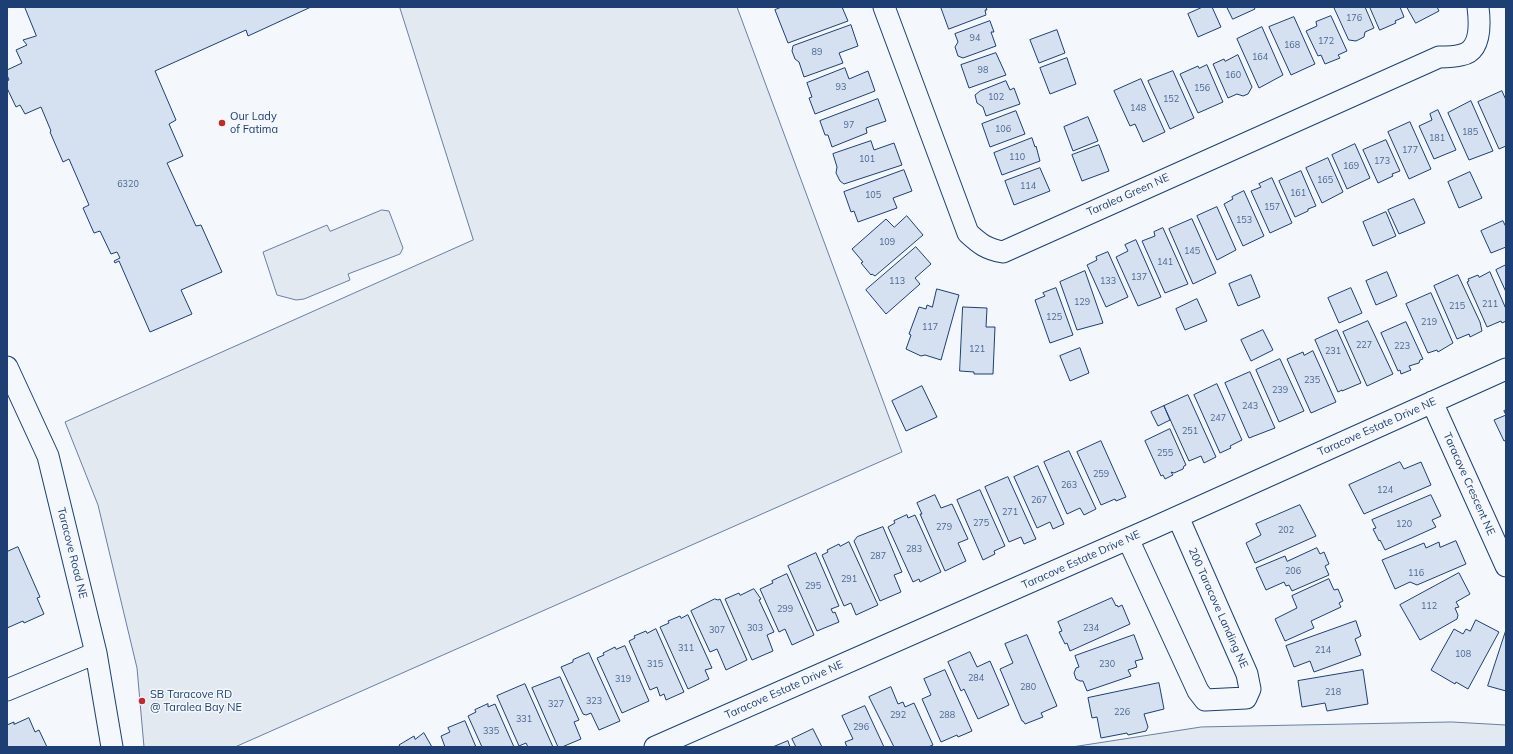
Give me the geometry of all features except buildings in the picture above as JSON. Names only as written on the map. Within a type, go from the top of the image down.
[{"type":"street","name":"Taralea Green NE","points":[[884,7],[968,232],[978,243],[989,249],[1003,252],[1439,57],[1462,55],[1474,47],[1479,34],[1480,20],[1478,7]]},
{"type":"street","name":"Taracove Road NE","points":[[7,367],[48,456],[96,653],[112,747]]},
{"type":"street","name":"Taracove Estate Drive NE","points":[[655,747],[1178,517],[1506,369]]},
{"type":"street","name":"Taracove Crescent NE","points":[[1432,402],[1506,566]]},
{"type":"street","name":"200 Taracove Landing NE","points":[[1128,539],[1198,691],[1205,700],[1246,698],[1250,689],[1248,674],[1178,517]]},
{"type":"street","points":[[7,690],[96,653]]},
{"type":"shaded area","points":[[400,7],[737,7],[902,452],[235,747],[144,747],[137,668],[98,505],[65,422],[473,240]]},
{"type":"shaded area","points":[[382,210],[389,211],[403,248],[400,254],[348,274],[350,280],[304,299],[296,300],[277,295],[263,252],[327,225],[330,231]]},
{"type":"shaded area","points":[[1452,722],[1506,725],[1506,747],[1072,747],[1201,727]]},
{"type":"place","name":"Our Lady of Fatima","points":[[222,123]]},
{"type":"place","name":"SB Taracove RD @ Taralea Bay NE","points":[[142,701]]}]
